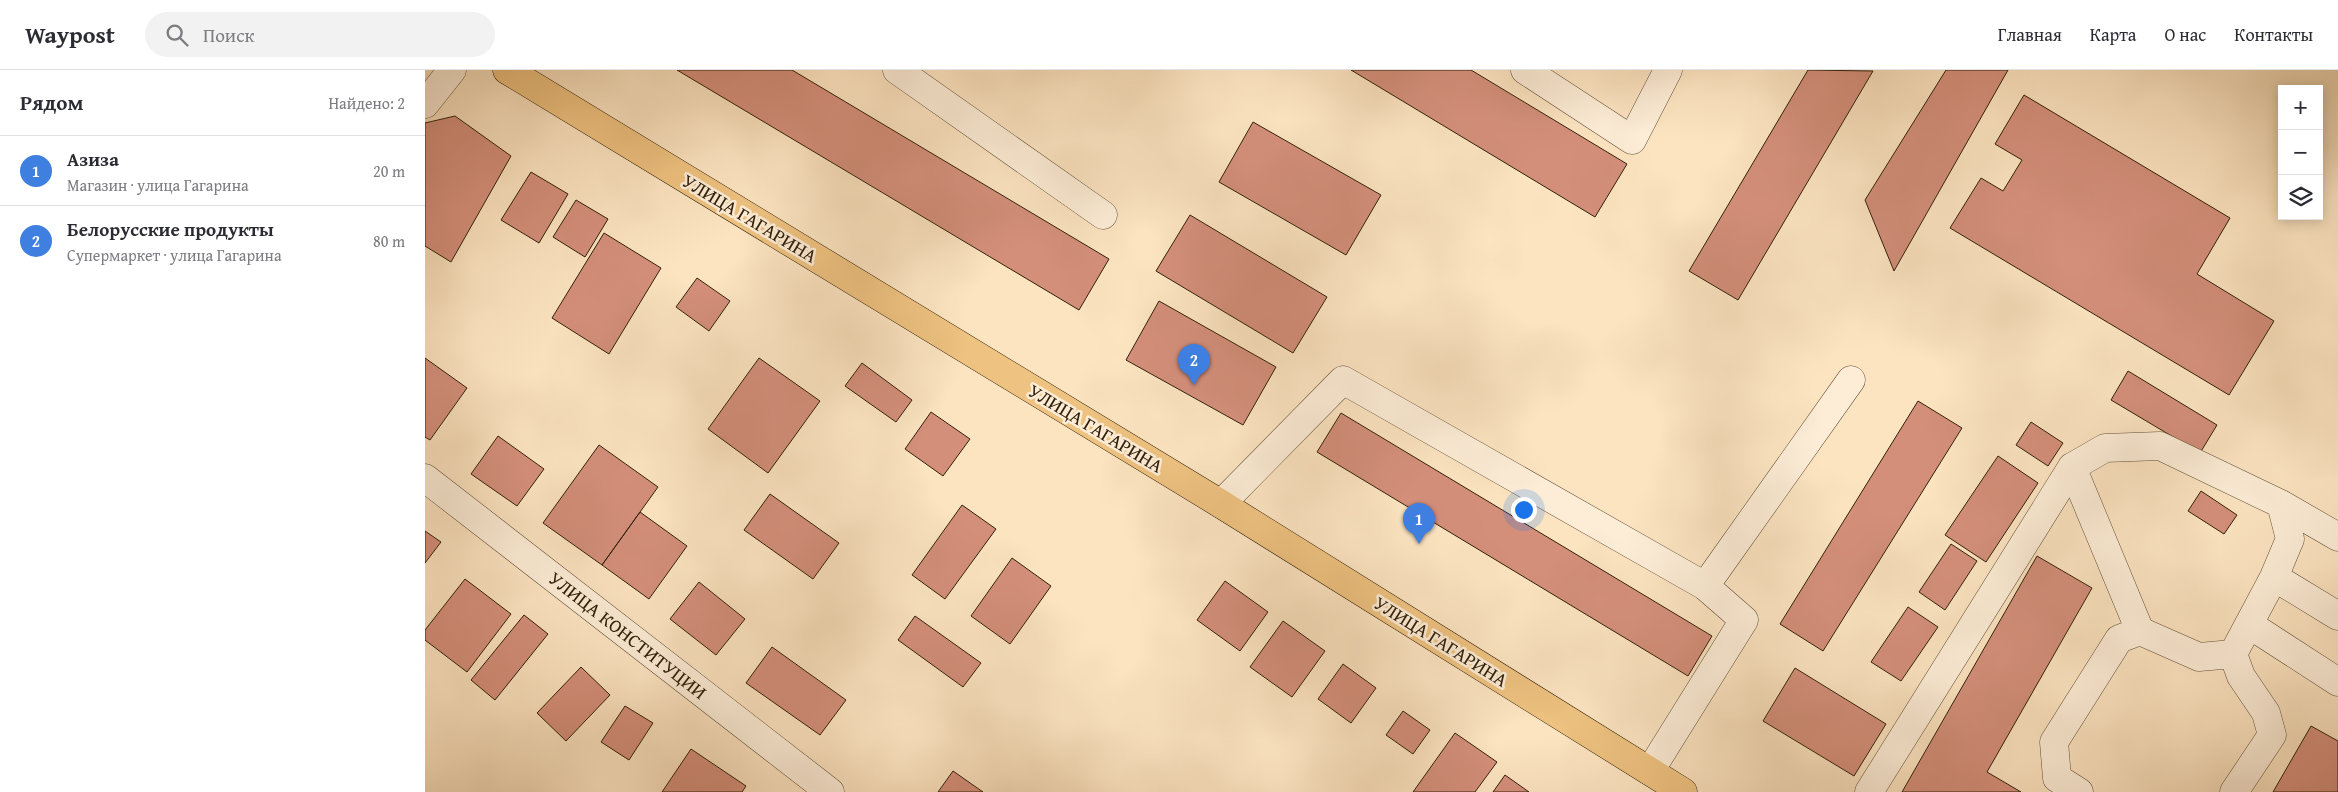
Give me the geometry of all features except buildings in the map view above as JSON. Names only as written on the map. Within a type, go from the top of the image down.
[{"type":"main road","name":"УЛИЦА ГАГАРИНА","points":[[507,70],[1221,504],[1683,792]]},
{"type":"street","points":[[425,104],[452,70]]},
{"type":"street","points":[[897,70],[1103,216]]},
{"type":"street","points":[[1525,70],[1632,140],[1668,70]]},
{"type":"street","points":[[1221,504],[1343,380],[1705,586],[1744,620],[1650,771]]},
{"type":"street","points":[[1705,586],[1851,380]]},
{"type":"street","points":[[1869,792],[2073,467],[2105,448],[2160,446],[2281,504],[2338,537]]},
{"type":"street","points":[[2073,467],[2140,631],[2199,657],[2233,654]]},
{"type":"street","name":"УЛИЦА КОНСТИТУЦИИ","points":[[425,478],[830,792]]},
{"type":"street","points":[[2233,654],[2274,577],[2290,539],[2281,504]]},
{"type":"street","points":[[2274,577],[2338,616]]},
{"type":"street","points":[[2250,625],[2338,682]]},
{"type":"street","points":[[2079,792],[2057,778],[2054,742],[2119,639],[2140,631]]},
{"type":"street","points":[[2233,654],[2241,676],[2265,713],[2271,735],[2234,792]]},
{"type":"place","name":"Белорусские продукты","points":[[1194,385]]},
{"type":"place","name":"Азиза","points":[[1419,544]]}]
